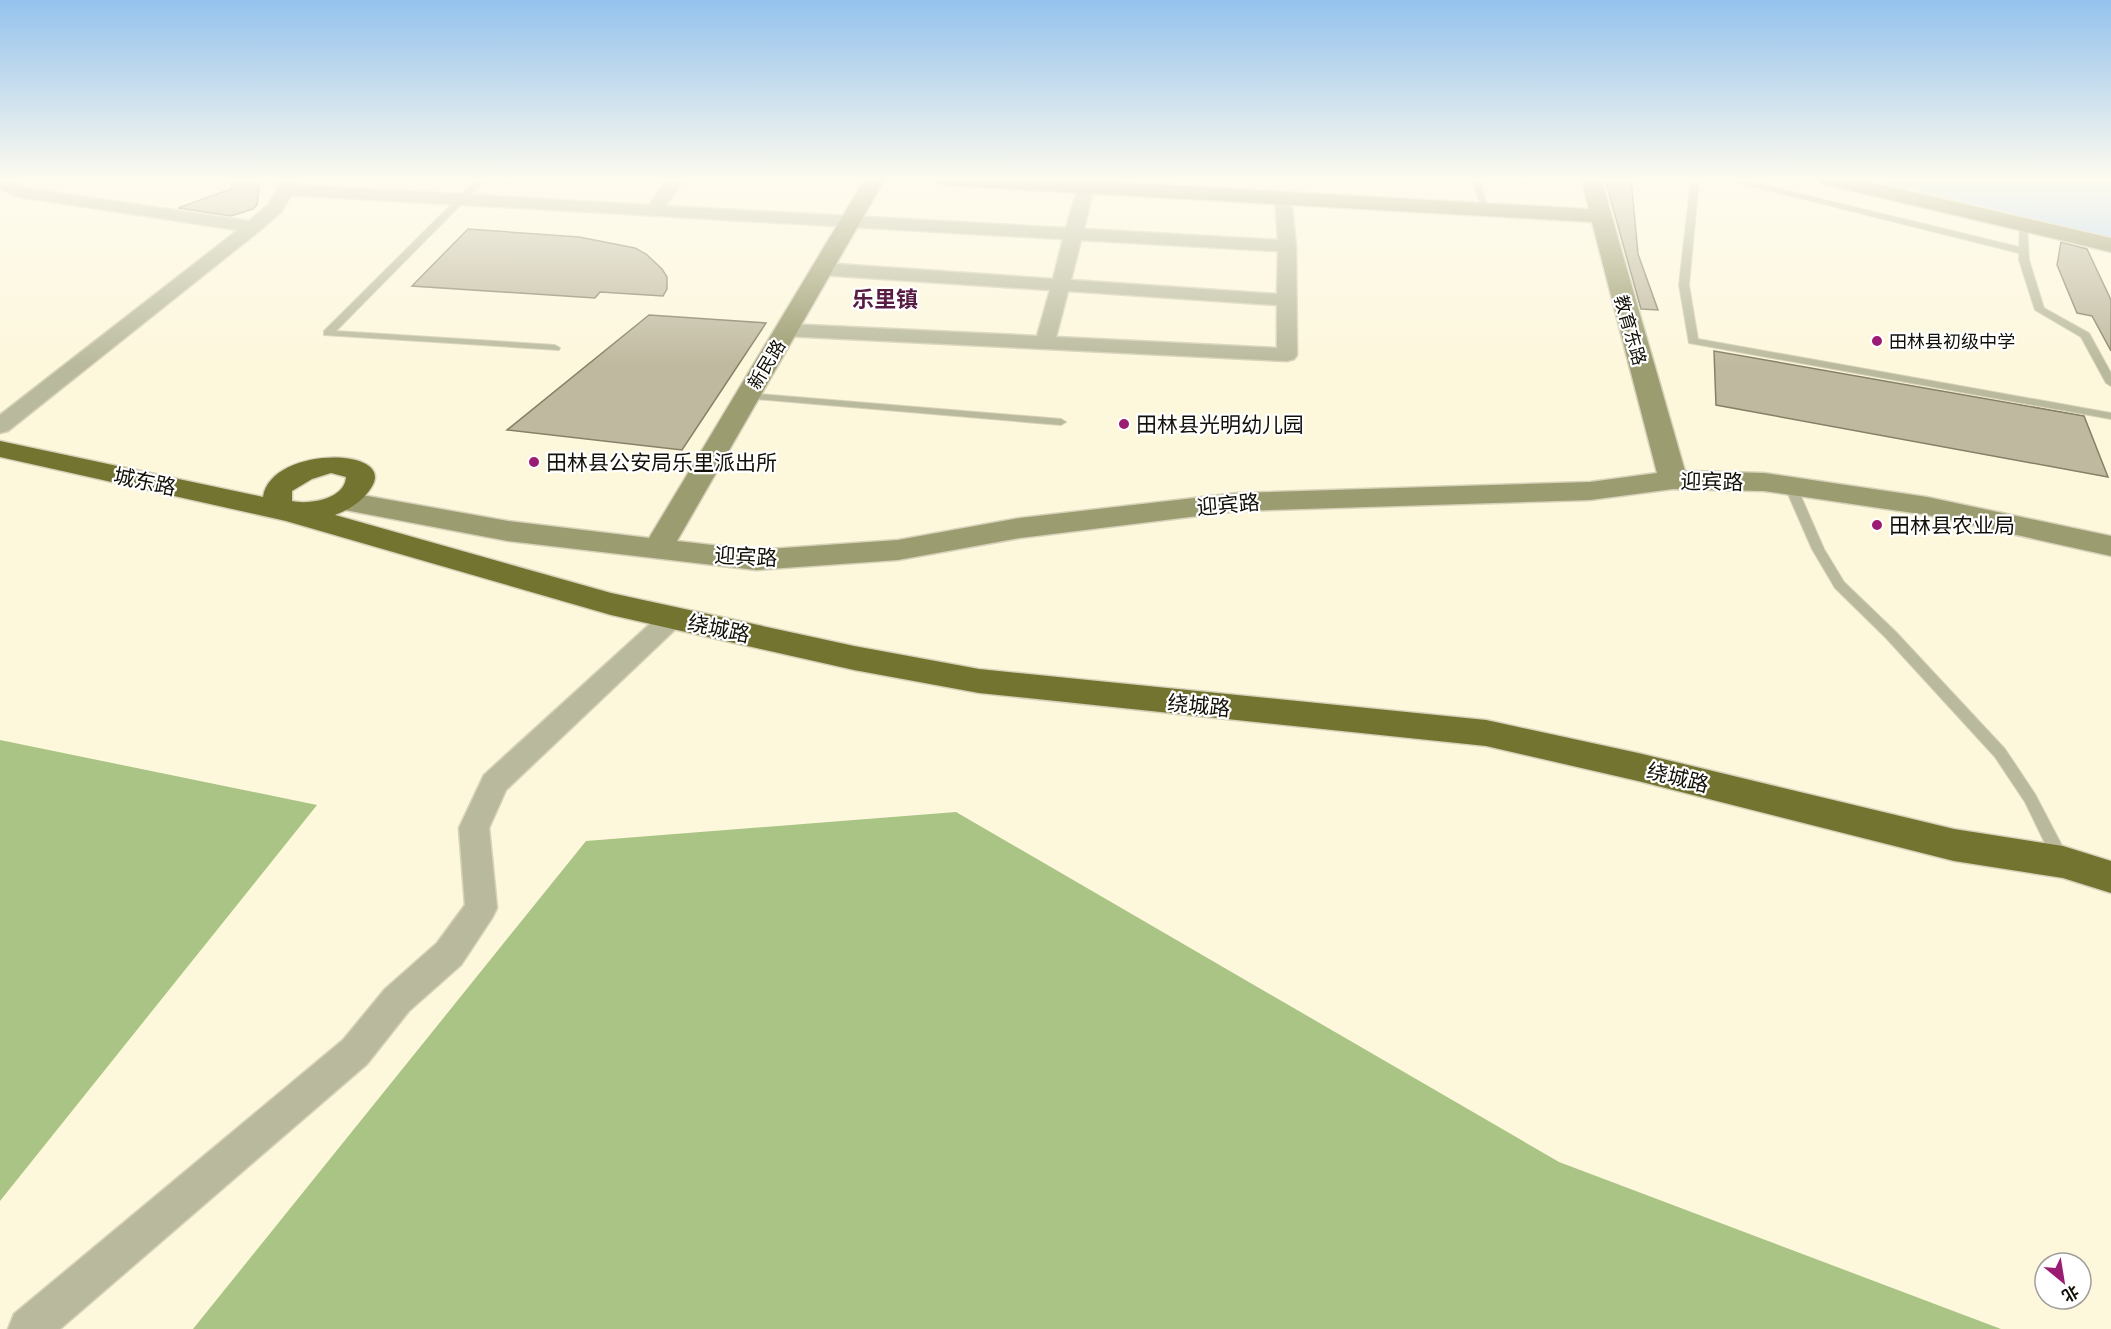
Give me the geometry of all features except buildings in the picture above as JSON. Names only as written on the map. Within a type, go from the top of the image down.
[{"type":"highway","name":"城东路","points":[[0,449],[290,512]]},
{"type":"highway","points":[[343,464],[359,471],[362,478],[360,485],[345,501],[317,512],[290,512],[281,508],[276,502],[277,494],[291,477],[318,466],[343,464]]},
{"type":"highway","name":"绕城路","points":[[290,512],[611,604],[855,658],[979,681],[1182,704],[1486,733],[1638,767],[1954,845],[2062,862],[2111,878]]},
{"type":"street","points":[[0,426],[235,241]]},
{"type":"street","name":"新民路","points":[[658,548],[838,241]]},
{"type":"street","points":[[1045,343],[1070,241]]},
{"type":"street","points":[[1198,241],[1287,246]]},
{"type":"street","points":[[786,330],[1287,355],[1287,241]]},
{"type":"street","name":"教育东路","points":[[1607,241],[1673,480]]},
{"type":"street","points":[[2095,241],[2111,245]]},
{"type":"street","points":[[822,269],[1287,300]]},
{"type":"street","name":"迎宾路","points":[[345,501],[508,531],[756,560],[898,550],[1020,528],[1238,502],[1590,491],[1673,480],[1764,482],[1928,506],[2111,546]]},
{"type":"street","points":[[29,1329],[355,1052],[397,1000],[449,954],[481,908],[474,828],[494,783],[672,618]]},
{"type":"lane","points":[[421,241],[328,333],[555,348]]},
{"type":"lane","points":[[1689,241],[1684,285],[1693,341],[2111,416]]},
{"type":"lane","points":[[1983,241],[2024,251]]},
{"type":"lane","points":[[2024,241],[2024,260],[2040,310],[2085,335],[2111,383]]},
{"type":"lane","points":[[747,396],[1061,422]]},
{"type":"lane","points":[[1790,485],[1818,549],[1839,585],[1891,635],[2000,753],[2030,798],[2062,862]]},
{"type":"green space","points":[[0,740],[317,805],[0,1201]]},
{"type":"green space","points":[[956,812],[1559,1162],[2001,1329],[193,1329],[586,841]]},
{"type":"place","name":"田林县初级中学","points":[[1877,341]]},
{"type":"place","name":"田林县光明幼儿园","points":[[1124,424]]},
{"type":"place","name":"田林县公安局乐里派出所","points":[[534,462]]},
{"type":"place","name":"田林县农业局","points":[[1877,525]]},
{"type":"district","name":"乐里镇","points":[[885,298]]}]
